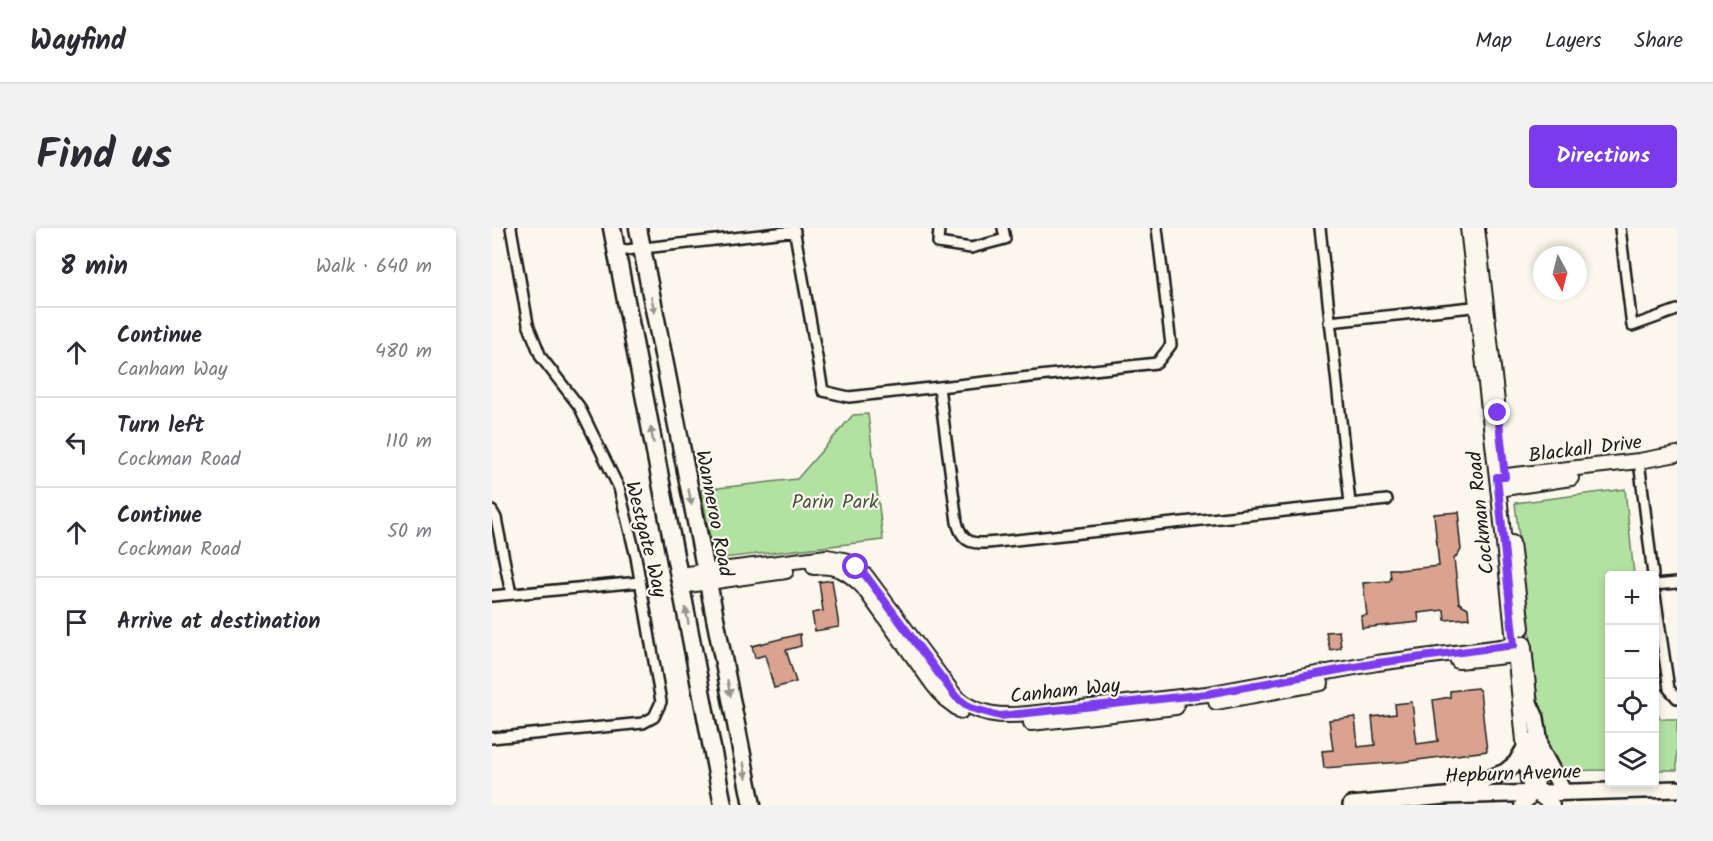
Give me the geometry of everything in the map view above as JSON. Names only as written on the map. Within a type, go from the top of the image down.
[{"type":"highway","points":[[612,228],[723,805]]},
{"type":"highway","name":"Wanneroo Road","points":[[638,228],[752,805]]},
{"type":"main road","name":"Cockman Road","points":[[1468,228],[1481,306],[1502,483],[1520,650],[1528,780],[1535,792]]},
{"type":"main road","name":"Cockman Road","points":[[1478,228],[1481,306]]},
{"type":"main road","name":"Blackall Drive","points":[[1640,465],[1677,454]]},
{"type":"main road","name":"Blackall Drive","points":[[1502,483],[1640,465],[1677,463]]},
{"type":"main road","name":"Canham Way","points":[[680,580],[826,557],[844,560],[866,576],[956,697],[971,708],[1000,716],[1207,694],[1377,663],[1520,650]]},
{"type":"main road","name":"Cockman Road","points":[[1520,650],[1530,705],[1539,779],[1535,792]]},
{"type":"main road","points":[[1530,705],[1536,718],[1541,750],[1563,791]]},
{"type":"main road","points":[[1445,796],[1505,772],[1516,764],[1525,748]]},
{"type":"main road","name":"Hepburn Avenue","points":[[1351,805],[1445,796],[1677,789]]},
{"type":"main road","points":[[1522,805],[1535,792],[1552,805]]},
{"type":"street","name":"Westgate Way","points":[[492,738],[643,723],[654,717],[659,710],[660,696],[640,582],[618,488],[579,406],[541,357],[528,324],[511,228]]},
{"type":"street","points":[[939,228],[938,243],[971,248],[1005,238],[1003,228]]},
{"type":"street","points":[[617,251],[795,230],[823,391],[849,397],[1157,363],[1171,345],[1157,228]]},
{"type":"street","points":[[1320,228],[1350,503]]},
{"type":"street","points":[[1620,228],[1632,326],[1677,310]]},
{"type":"street","points":[[1329,322],[1481,306]]},
{"type":"street","points":[[939,387],[957,522],[962,536],[973,543],[1387,500]]},
{"type":"street","points":[[1640,465],[1652,571]]},
{"type":"street","points":[[492,511],[496,518],[510,594]]},
{"type":"street","points":[[492,596],[640,582]]},
{"type":"street","points":[[1659,586],[1677,583]]},
{"type":"street","points":[[1659,621],[1669,689],[1677,698]]},
{"type":"green space","name":"Parin Park","points":[[868,414],[883,540],[714,559],[701,490],[797,479],[853,415]]},
{"type":"green space","points":[[1625,489],[1634,571],[1605,571],[1605,770],[1546,771],[1515,503]]},
{"type":"green space","points":[[1659,716],[1662,719],[1677,719],[1677,770],[1659,770]]},
{"type":"building","points":[[1459,512],[1461,550],[1454,559],[1459,603],[1468,608],[1469,618],[1445,620],[1444,610],[1418,613],[1419,622],[1362,628],[1361,616],[1367,615],[1363,583],[1389,581],[1391,579],[1390,569],[1439,566],[1434,514]]},
{"type":"building","points":[[832,580],[839,627],[815,631],[812,613],[823,611],[819,582]]},
{"type":"building","points":[[1339,631],[1341,648],[1330,650],[1326,632]]},
{"type":"building","points":[[800,634],[801,646],[786,650],[796,682],[774,688],[765,655],[755,658],[752,646]]},
{"type":"building","points":[[1477,688],[1480,691],[1487,751],[1402,762],[1324,768],[1322,751],[1333,750],[1329,720],[1355,717],[1358,747],[1375,745],[1372,717],[1396,714],[1395,704],[1412,702],[1417,744],[1438,741],[1433,700],[1450,697],[1450,691]]},
{"type":"route","points":[[856,567],[866,576],[956,697],[971,708],[1000,716],[1207,694],[1401,659],[1514,645],[1497,477],[1505,477],[1498,413]]}]
